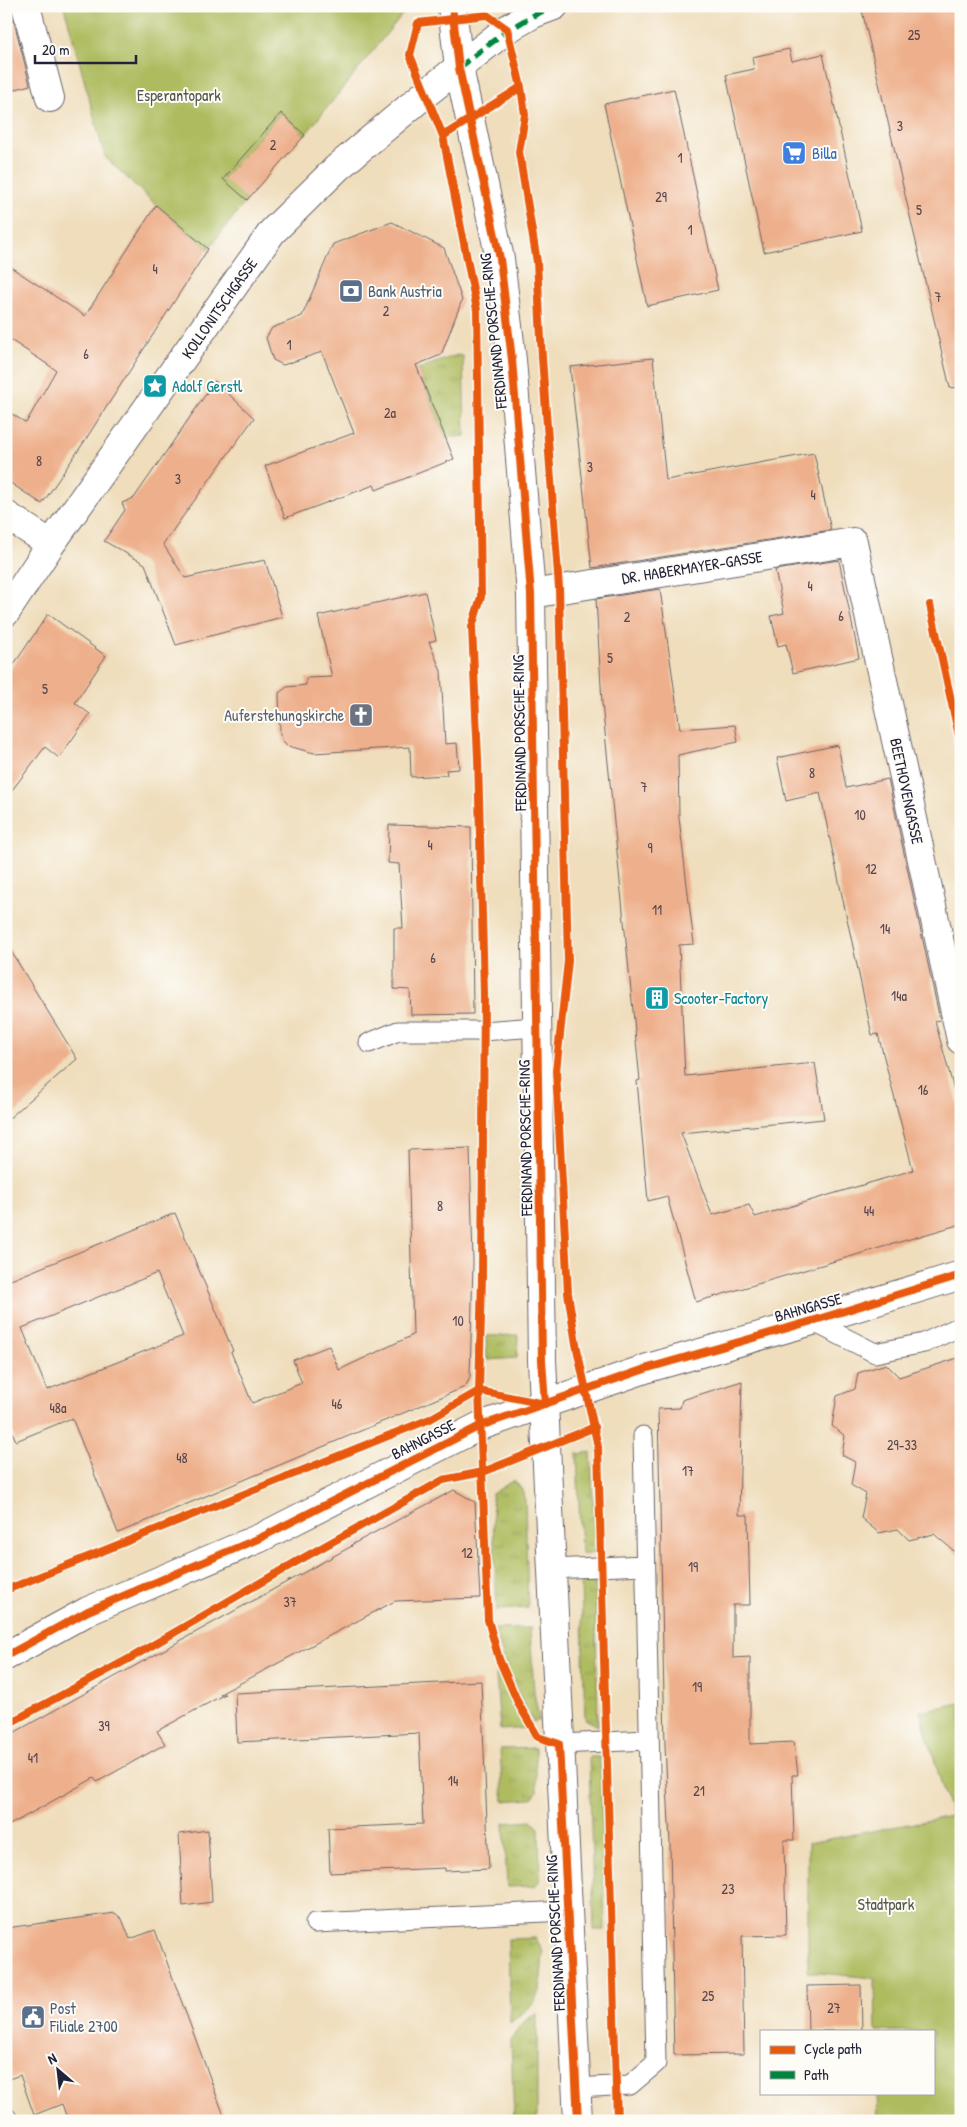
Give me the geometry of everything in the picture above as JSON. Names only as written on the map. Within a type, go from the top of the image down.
[{"type":"street","points":[[26,6],[50,98]]},
{"type":"street","name":"FERDINAND PORSCHE-RING","points":[[452,6],[459,68],[500,259],[512,360],[531,594],[542,1360],[578,2121]]},
{"type":"street","name":"KOLLONITSCHGASSE","points":[[6,612],[51,544],[272,232],[337,168],[507,29],[533,14],[554,6]]},
{"type":"street","points":[[6,515],[51,544]]},
{"type":"street","name":"DR. HABERMAYER-GASSE","points":[[531,594],[853,542]]},
{"type":"street","name":"BEETHOVENGASSE","points":[[853,542],[961,1040]]},
{"type":"street","name":"BAHNGASSE","points":[[6,1656],[88,1611],[260,1538],[480,1426],[648,1368],[812,1321],[961,1275]]},
{"type":"lane","points":[[369,1043],[398,1031],[483,1031],[537,1027]]},
{"type":"lane","points":[[812,1321],[875,1353],[924,1343],[961,1326]]},
{"type":"lane","points":[[576,2088],[630,2086],[656,2063],[643,1436]]},
{"type":"lane","points":[[551,1568],[645,1565]]},
{"type":"lane","points":[[559,1744],[649,1740]]},
{"type":"lane","points":[[315,1923],[567,1911]]},
{"type":"lane","points":[[6,2117],[9,2121]]},
{"type":"green space","name":"Esperantopark","points":[[64,6],[409,6],[305,135],[281,113],[223,178],[247,200],[208,249],[156,205],[105,157]]},
{"type":"green space","points":[[457,355],[463,356],[465,436],[445,438],[418,369]]},
{"type":"green space","points":[[518,1335],[517,1358],[487,1360],[486,1336]]},
{"type":"green space","points":[[591,1452],[595,1552],[581,1554],[577,1454]]},
{"type":"green space","points":[[514,1480],[522,1490],[525,1501],[528,1608],[497,1610],[492,1494]]},
{"type":"green space","points":[[581,1582],[595,1582],[598,1726],[585,1719]]},
{"type":"green space","points":[[530,1628],[534,1692],[539,1720],[534,1723],[511,1677],[495,1629]]},
{"type":"green space","points":[[495,1662],[515,1707],[528,1728],[500,1730]]},
{"type":"green space","name":"Stadtpark","points":[[961,1703],[961,2121],[878,2121],[877,2094],[934,2094],[934,2030],[876,2030],[875,1978],[808,1972],[808,1843],[951,1816],[920,1711]]},
{"type":"green space","points":[[535,1748],[537,1792],[531,1799],[503,1801],[500,1749]]},
{"type":"green space","points":[[589,1757],[600,1757],[605,1930],[594,1930]]},
{"type":"green space","points":[[531,1821],[539,1828],[540,1880],[535,1886],[507,1887],[504,1823]]},
{"type":"green space","points":[[536,1938],[543,1952],[540,1991],[532,2005],[510,2023],[508,1939]]},
{"type":"green space","points":[[537,2014],[537,2121],[514,2121],[511,2040],[519,2027],[530,2016]]},
{"type":"building","points":[[861,6],[961,6],[961,387],[950,388]]},
{"type":"building","points":[[11,10],[30,85],[6,92],[6,11]]},
{"type":"building","name":"Billa","points":[[789,49],[792,61],[823,54],[862,231],[764,252],[726,75],[754,69],[752,57]]},
{"type":"building","points":[[674,89],[718,290],[647,306],[604,104]]},
{"type":"building","points":[[281,113],[305,135],[247,200],[223,179]]},
{"type":"building","points":[[156,205],[208,249],[42,504],[6,480],[6,410],[26,423],[56,370],[6,337],[6,264],[85,316]]},
{"type":"building","points":[[392,222],[444,248],[462,300],[441,355],[416,365],[454,459],[376,490],[374,485],[285,518],[265,466],[354,433],[322,352],[283,365],[273,360],[266,338],[272,328],[302,316],[333,244]]},
{"type":"building","points":[[653,358],[666,480],[814,453],[831,530],[592,568],[570,367]]},
{"type":"building","points":[[215,381],[254,418],[163,544],[185,578],[265,560],[282,617],[176,645],[145,564],[104,541],[125,510],[122,503],[134,498]]},
{"type":"building","points":[[839,560],[859,658],[793,673],[786,644],[778,646],[771,616],[784,613],[775,570]]},
{"type":"building","points":[[660,589],[680,729],[735,725],[738,742],[678,755],[679,818],[694,944],[679,945],[685,1076],[815,1063],[824,1119],[681,1133],[712,1215],[749,1205],[755,1217],[913,1170],[878,1034],[872,1035],[820,793],[786,801],[777,758],[838,745],[846,788],[888,779],[940,1020],[935,1021],[961,1115],[961,1224],[696,1302],[667,1196],[648,1201],[637,1081],[640,1080],[602,703],[596,599]]},
{"type":"building","name":"Auferstehungskirche","points":[[425,592],[436,640],[429,642],[441,671],[445,744],[457,743],[459,769],[446,770],[447,775],[411,777],[410,747],[314,753],[288,746],[280,734],[279,693],[287,687],[306,685],[306,678],[332,677],[318,616]]},
{"type":"building","points":[[48,614],[106,656],[75,703],[90,714],[59,758],[45,747],[6,798],[6,676]]},
{"type":"building","points":[[389,825],[471,827],[473,1014],[411,1015],[410,990],[394,989],[394,928],[403,928],[399,864],[388,863]]},
{"type":"building","points":[[6,943],[77,1059],[6,1121]]},
{"type":"building","points":[[470,1148],[473,1262],[470,1378],[465,1387],[118,1533],[72,1418],[16,1441],[6,1417],[6,1282],[175,1213],[233,1351],[231,1352],[252,1403],[302,1383],[293,1360],[329,1346],[339,1370],[413,1335],[408,1150]],"holes":[[[157,1273],[183,1336],[47,1390],[22,1328]]]},
{"type":"building","points":[[961,1357],[961,1557],[934,1534],[909,1540],[898,1529],[879,1533],[861,1518],[866,1494],[851,1485],[855,1462],[842,1455],[845,1436],[832,1426],[837,1396],[855,1389],[858,1373],[886,1364],[899,1377]]},
{"type":"building","points":[[742,1381],[739,1515],[748,1515],[750,1605],[733,1605],[733,1658],[750,1657],[750,1744],[794,1742],[798,1775],[792,1775],[794,1840],[784,1840],[786,1935],[742,1936],[744,2054],[674,2055],[658,1409],[680,1408],[682,1400]]},
{"type":"building","points":[[454,1490],[475,1502],[480,1598],[395,1601],[220,1694],[225,1694],[157,1731],[165,1744],[97,1782],[94,1778],[6,1827],[6,1737],[351,1545]]},
{"type":"building","points":[[481,1681],[489,1869],[445,1871],[445,1868],[330,1873],[328,1828],[423,1824],[419,1733],[237,1742],[235,1693]]},
{"type":"building","points":[[208,1830],[212,1902],[183,1906],[179,1834]]},
{"type":"building","points":[[115,1913],[122,1919],[130,1939],[155,1930],[226,2121],[68,2121],[62,2104],[34,2115],[20,2075],[6,2080],[6,1928]]},
{"type":"building","points":[[861,1985],[862,2030],[808,2030],[807,1986]]},
{"type":"marked path","points":[[459,68],[516,26],[554,6]]},
{"type":"cycle path","points":[[452,6],[459,68],[500,259],[512,360],[531,594],[542,1360],[545,1404]]},
{"type":"cycle path","points":[[487,15],[507,29],[521,87],[443,136],[410,55],[418,23],[487,15]]},
{"type":"cycle path","points":[[521,87],[525,115],[519,152],[537,262],[559,588],[568,961],[556,1071],[568,1293],[576,1344],[598,1447],[617,2121]]},
{"type":"cycle path","points":[[443,136],[477,310],[481,597],[472,627],[478,758],[484,993],[482,1277],[479,1391],[488,1620],[499,1659],[519,1705],[538,1737],[559,1744],[578,2121]]},
{"type":"cycle path","points":[[930,605],[961,745]]},
{"type":"cycle path","points":[[6,1656],[88,1611],[260,1538],[480,1426],[648,1368],[812,1321],[961,1275]]},
{"type":"cycle path","points":[[6,1590],[430,1419],[479,1391],[545,1404]]},
{"type":"cycle path","points":[[6,1725],[134,1656],[296,1562],[443,1480],[483,1472],[595,1427]]},
{"type":"place","name":"Billa","points":[[794,153]]},
{"type":"place","name":"Bank Austria","points":[[351,291]]},
{"type":"place","name":"Adolf Gerstl","points":[[155,386]]},
{"type":"place","name":"Auferstehungskirche","points":[[361,715]]},
{"type":"place","name":"Scooter-Factory","points":[[657,998]]},
{"type":"place","name":"Post Filiale 2700","points":[[33,2017]]}]
